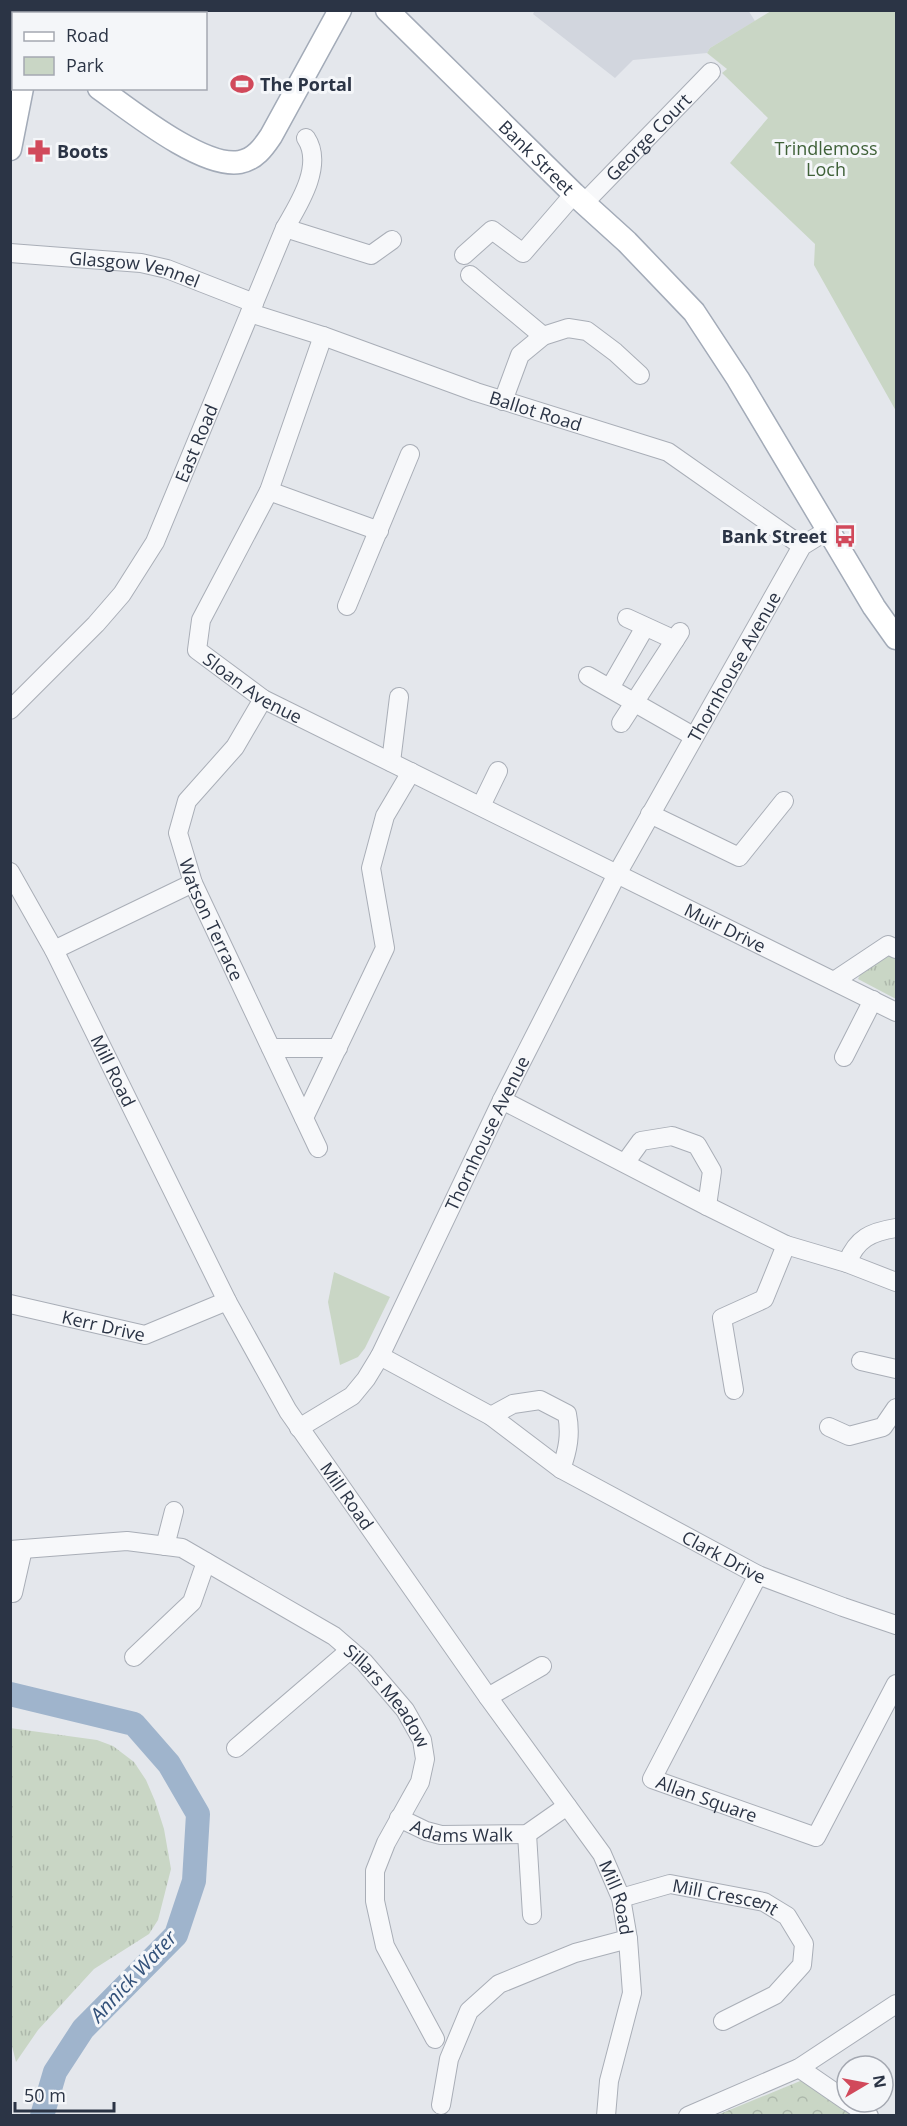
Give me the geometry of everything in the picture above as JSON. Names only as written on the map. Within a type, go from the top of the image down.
[{"type":"main road","points":[[102,90],[195,152],[222,162],[241,162],[257,154],[264,146],[340,10]]},
{"type":"main road","name":"Bank Street","points":[[387,10],[627,242],[694,312],[738,379],[874,607],[897,638]]},
{"type":"main road","points":[[10,149],[16,102]]},
{"type":"street","name":"George Court","points":[[464,255],[492,230],[523,253],[711,72]]},
{"type":"street","name":"East Road","points":[[10,710],[96,624],[122,594],[155,542],[285,228],[307,190],[312,146],[306,138]]},
{"type":"street","points":[[285,228],[371,255],[392,240]]},
{"type":"street","name":"Glasgow Vennel","points":[[10,253],[141,263],[167,269],[252,308]]},
{"type":"street","points":[[470,275],[543,336]]},
{"type":"street","name":"Ballot Road","points":[[252,308],[503,401],[668,452],[802,546]]},
{"type":"street","points":[[503,401],[520,355],[543,336],[568,328],[588,331],[639,375]]},
{"type":"street","name":"Sloan Avenue","points":[[323,336],[268,491],[201,620],[196,650],[263,699],[616,874]]},
{"type":"street","points":[[347,606],[410,454]]},
{"type":"street","points":[[268,491],[379,531]]},
{"type":"street","name":"Thornhouse Avenue","points":[[299,1428],[352,1396],[380,1356],[502,1100],[616,874],[802,546],[828,530]]},
{"type":"street","points":[[621,723],[678,636],[645,627],[627,618]]},
{"type":"street","points":[[610,688],[645,627]]},
{"type":"street","points":[[588,676],[693,736]]},
{"type":"street","points":[[391,762],[399,697]]},
{"type":"street","name":"Watson Terrace","points":[[263,699],[235,747],[187,801],[178,833],[193,883],[318,1148]]},
{"type":"street","points":[[481,806],[498,771]]},
{"type":"street","points":[[304,1118],[385,948],[371,868],[385,816],[411,772]]},
{"type":"street","points":[[650,814],[739,857],[784,801]]},
{"type":"street","name":"Mill Road","points":[[10,872],[54,950],[227,1301],[283,1404],[602,1854],[621,1898],[628,1939],[632,1994],[609,2081],[606,2115]]},
{"type":"street","name":"Muir Drive","points":[[616,874],[897,1012]]},
{"type":"street","points":[[54,950],[193,883]]},
{"type":"street","points":[[834,981],[888,945],[897,949]]},
{"type":"street","points":[[844,1057],[873,1000]]},
{"type":"street","points":[[271,1048],[338,1048]]},
{"type":"street","points":[[502,1100],[786,1245],[847,1263],[897,1282]]},
{"type":"street","points":[[625,1162],[641,1141],[672,1136],[697,1145],[712,1171],[707,1206]]},
{"type":"street","points":[[847,1263],[854,1247],[873,1233],[897,1228]]},
{"type":"street","points":[[734,1390],[722,1318],[764,1299],[786,1245]]},
{"type":"street","name":"Kerr Drive","points":[[10,1304],[145,1335],[227,1301]]},
{"type":"street","name":"Clark Drive","points":[[380,1356],[491,1416],[561,1469],[758,1575],[897,1625]]},
{"type":"street","points":[[861,1361],[897,1369]]},
{"type":"street","points":[[491,1416],[513,1404],[540,1400],[567,1414],[570,1430],[567,1452],[561,1469]]},
{"type":"street","points":[[829,1427],[849,1436],[883,1427],[897,1407]]},
{"type":"street","points":[[165,1546],[174,1512]]},
{"type":"street","name":"Sillars Meadow","points":[[17,1549],[127,1541],[182,1548],[334,1636],[364,1662],[405,1710],[422,1740],[425,1759],[420,1782],[399,1818],[375,1871],[375,1901],[385,1946],[435,2039]]},
{"type":"street","points":[[13,1593],[17,1549]]},
{"type":"street","points":[[134,1657],[192,1602],[206,1562]]},
{"type":"street","name":"Allan Square","points":[[758,1575],[652,1779],[816,1836],[897,1684]]},
{"type":"street","points":[[236,1748],[350,1650]]},
{"type":"street","points":[[489,1697],[542,1666]]},
{"type":"street","name":"Adams Walk","points":[[399,1818],[426,1831],[441,1835],[527,1834],[567,1806]]},
{"type":"street","name":"Adams Walk","points":[[527,1834],[531,1914]]},
{"type":"street","name":"Mill Crescent","points":[[621,1898],[670,1884],[764,1902],[787,1916],[804,1944],[802,1965],[775,1995],[723,2020]]},
{"type":"street","points":[[441,2105],[449,2059],[469,2011],[499,1984],[575,1953],[628,1939]]},
{"type":"street","points":[[688,2115],[799,2068],[897,2004]]},
{"type":"street","points":[[799,2068],[835,2092]]},
{"type":"shaded area","points":[[535,10],[748,10],[755,21],[710,48],[707,53],[633,60],[615,78],[533,14]]},
{"type":"green space","name":"Trindlemoss Loch","points":[[771,11],[896,11],[896,411],[814,265],[815,244],[730,163],[768,118],[722,73],[727,69],[707,53],[710,48]]},
{"type":"green space","points":[[889,953],[896,956],[896,999],[858,979],[864,967]]},
{"type":"green space","points":[[334,1272],[390,1297],[365,1348],[358,1357],[340,1365],[328,1302]]},
{"type":"green space","points":[[10,1728],[97,1740],[113,1746],[134,1762],[146,1780],[155,1801],[164,1829],[171,1869],[158,1920],[149,1934],[94,1969],[38,2030],[16,2062],[10,2038]]},
{"type":"green space","points":[[805,2079],[835,2098],[835,2114],[862,2116],[715,2116]]},
{"type":"waterway","name":"Annick Water","points":[[10,1694],[134,1724],[169,1764],[198,1814],[194,1881],[176,1935],[83,2029],[55,2072],[42,2116]]},
{"type":"place","name":"The Portal","points":[[242,84]]},
{"type":"place","name":"Boots","points":[[39,151]]},
{"type":"place","name":"Bank Street","points":[[845,536]]}]
